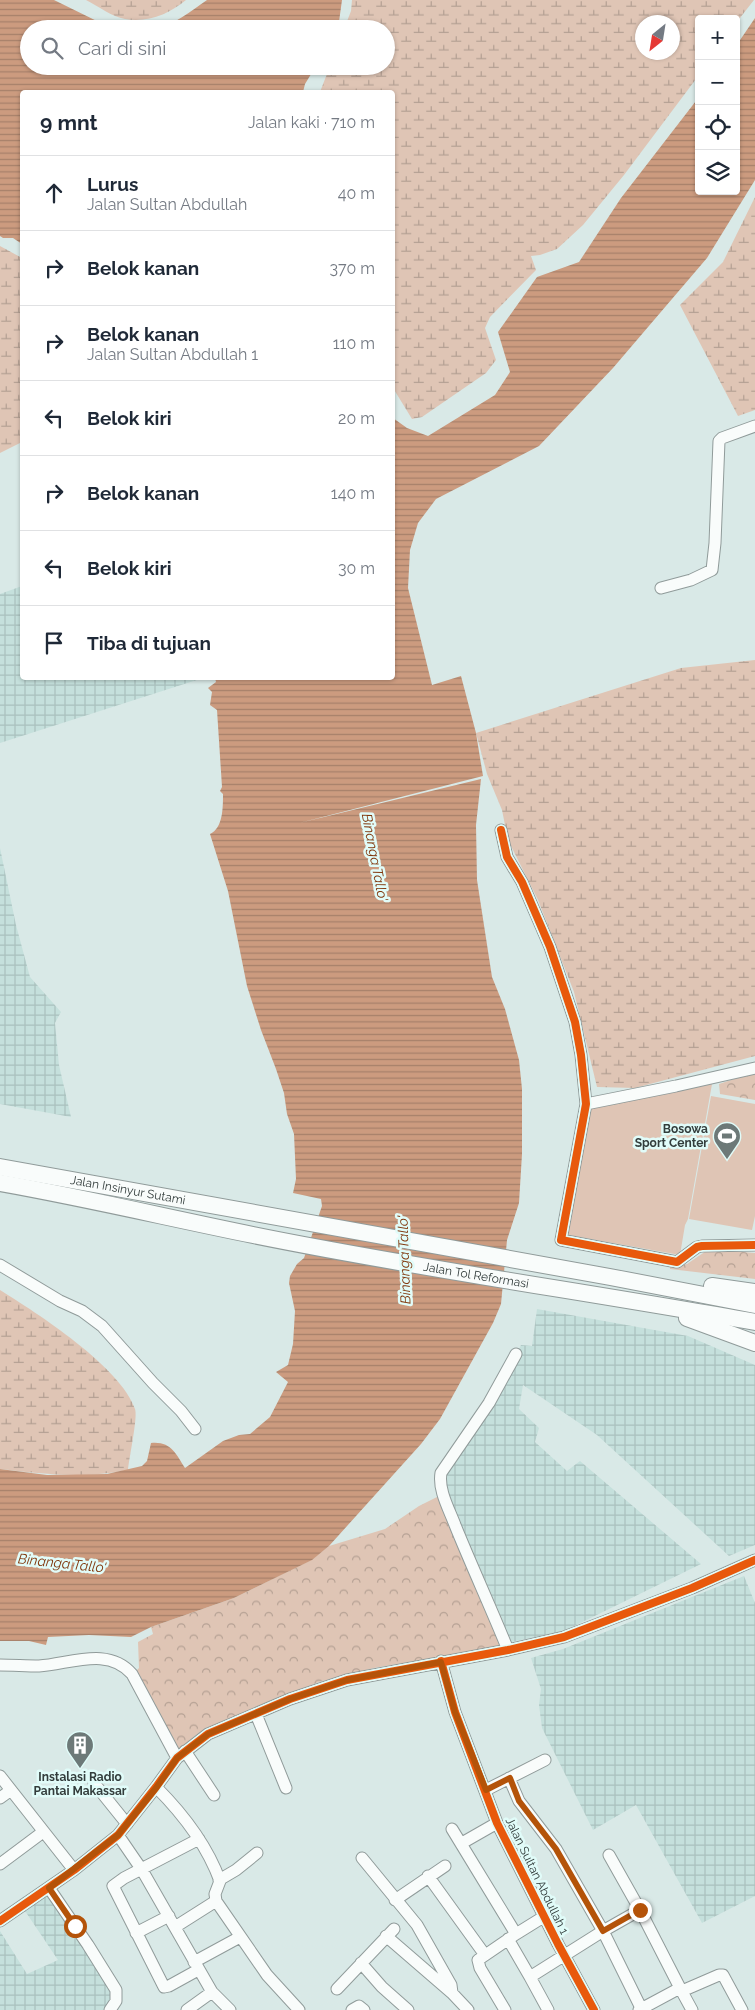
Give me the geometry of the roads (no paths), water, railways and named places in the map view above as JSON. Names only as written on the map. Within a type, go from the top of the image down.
[{"type":"highway","name":"Jalan Insinyur Sutami","points":[[0,1167],[256,1213]]},
{"type":"highway","name":"Jalan Insinyur Sutami","points":[[0,1183],[64,1194],[254,1235]]},
{"type":"highway","name":"Jalan Tol Reformasi","points":[[256,1213],[610,1277]]},
{"type":"highway","name":"Jalan Tol Reformasi","points":[[254,1235],[640,1304]]},
{"type":"highway","points":[[610,1277],[651,1278],[755,1292]]},
{"type":"highway","points":[[610,1277],[755,1305]]},
{"type":"highway","points":[[640,1304],[755,1322]]},
{"type":"highway","points":[[640,1304],[690,1319],[755,1343]]},
{"type":"street","points":[[661,588],[691,580],[712,570],[715,543],[719,441],[722,438],[755,426]]},
{"type":"street","points":[[502,830],[507,857],[522,882],[550,946],[570,1006],[581,1055],[586,1104],[563,1225],[562,1241],[677,1262],[702,1246],[755,1245]]},
{"type":"street","points":[[586,1104],[755,1068]]},
{"type":"street","points":[[0,1265],[60,1301],[81,1310],[102,1326],[181,1411],[195,1429]]},
{"type":"street","points":[[508,1650],[443,1494],[440,1478],[441,1473],[490,1403],[516,1354]]},
{"type":"street","points":[[0,1921],[74,1870],[118,1835],[181,1754],[208,1734],[290,1699],[347,1680],[508,1650],[564,1637],[692,1588],[755,1560]]},
{"type":"street","points":[[0,1664],[39,1666],[103,1658],[124,1666],[134,1678],[181,1754],[214,1794]]},
{"type":"street","name":"Jalan Sultan Abdullah 1","points":[[441,1662],[455,1712],[497,1822],[564,1956],[594,2010]]},
{"type":"street","points":[[256,1714],[286,1788]]},
{"type":"street","points":[[486,1790],[545,1760]]},
{"type":"street","points":[[0,1776],[74,1870]]},
{"type":"street","points":[[510,1778],[519,1801],[556,1849],[603,1931],[641,2010],[719,1974],[723,1975],[742,2010]]},
{"type":"street","points":[[94,1783],[127,1824]]},
{"type":"street","points":[[156,1788],[175,1807],[199,1839],[220,1880]]},
{"type":"street","points":[[0,1798],[11,1790]]},
{"type":"street","points":[[462,1843],[497,1822]]},
{"type":"street","points":[[452,1829],[462,1843],[512,1936],[530,1977],[548,2010]]},
{"type":"street","points":[[0,1864],[44,1832]]},
{"type":"street","points":[[118,1835],[142,1870],[212,1992],[230,2010]]},
{"type":"street","points":[[199,1839],[113,1886],[165,1987],[240,1937]]},
{"type":"street","points":[[257,1853],[220,1880],[215,1894],[216,1901],[267,1975],[299,2010]]},
{"type":"street","points":[[609,1855],[692,2010]]},
{"type":"street","points":[[362,1858],[417,1925],[451,1985],[452,1993]]},
{"type":"street","points":[[396,1900],[445,1866]]},
{"type":"street","points":[[428,1876],[485,1955]]},
{"type":"street","points":[[49,1888],[116,1990],[116,2001],[110,2010]]},
{"type":"street","points":[[136,1933],[172,1922],[216,1901]]},
{"type":"street","points":[[530,1977],[640,1910]]},
{"type":"street","points":[[505,2010],[478,1964],[478,1960],[545,1916]]},
{"type":"street","points":[[337,1989],[390,1933],[415,1963],[452,1993],[468,2010]]},
{"type":"street","points":[[361,1963],[382,1987],[408,2010]]},
{"type":"street","points":[[187,2010],[212,1992]]},
{"type":"street","points":[[352,2010],[360,2006],[364,2010]]},
{"type":"water","points":[[0,0],[54,0],[95,20],[20,20],[20,75],[310,75],[304,90],[20,90],[20,243],[13,238],[3,238],[0,236]]},
{"type":"water","points":[[207,0],[342,0],[339,20],[177,20]]},
{"type":"water","name":"Binanga Tallo'","points":[[755,18],[755,180],[707,258],[613,368],[539,446],[436,499],[418,523],[410,550],[408,588],[432,685],[461,676],[476,733],[483,776],[299,823],[481,779],[476,825],[477,880],[492,977],[505,1009],[519,1060],[522,1089],[522,1154],[519,1203],[507,1240],[501,1304],[493,1323],[440,1419],[421,1444],[329,1546],[312,1560],[234,1598],[151,1627],[131,1637],[89,1635],[48,1637],[46,1645],[29,1641],[0,1641],[0,1469],[47,1475],[107,1474],[142,1466],[147,1461],[151,1443],[168,1446],[185,1468],[223,1441],[239,1435],[250,1434],[270,1417],[288,1382],[276,1372],[288,1365],[293,1344],[295,1311],[289,1283],[290,1276],[297,1264],[304,1258],[322,1206],[321,1199],[293,1193],[296,1179],[294,1134],[287,1114],[284,1093],[247,986],[228,891],[210,834],[218,827],[220,822],[223,794],[220,791],[222,787],[217,710],[210,705],[212,692],[208,688],[216,682],[216,680],[395,680],[395,419],[407,428],[428,436],[495,395],[510,372],[498,332],[537,277],[579,262],[621,198],[695,102],[695,195],[740,195],[740,40]]},
{"type":"place","name":"Bosowa Sport Center","points":[[727,1160]]},
{"type":"place","name":"Instalasi Radio Pantai Makassar","points":[[80,1769]]}]
